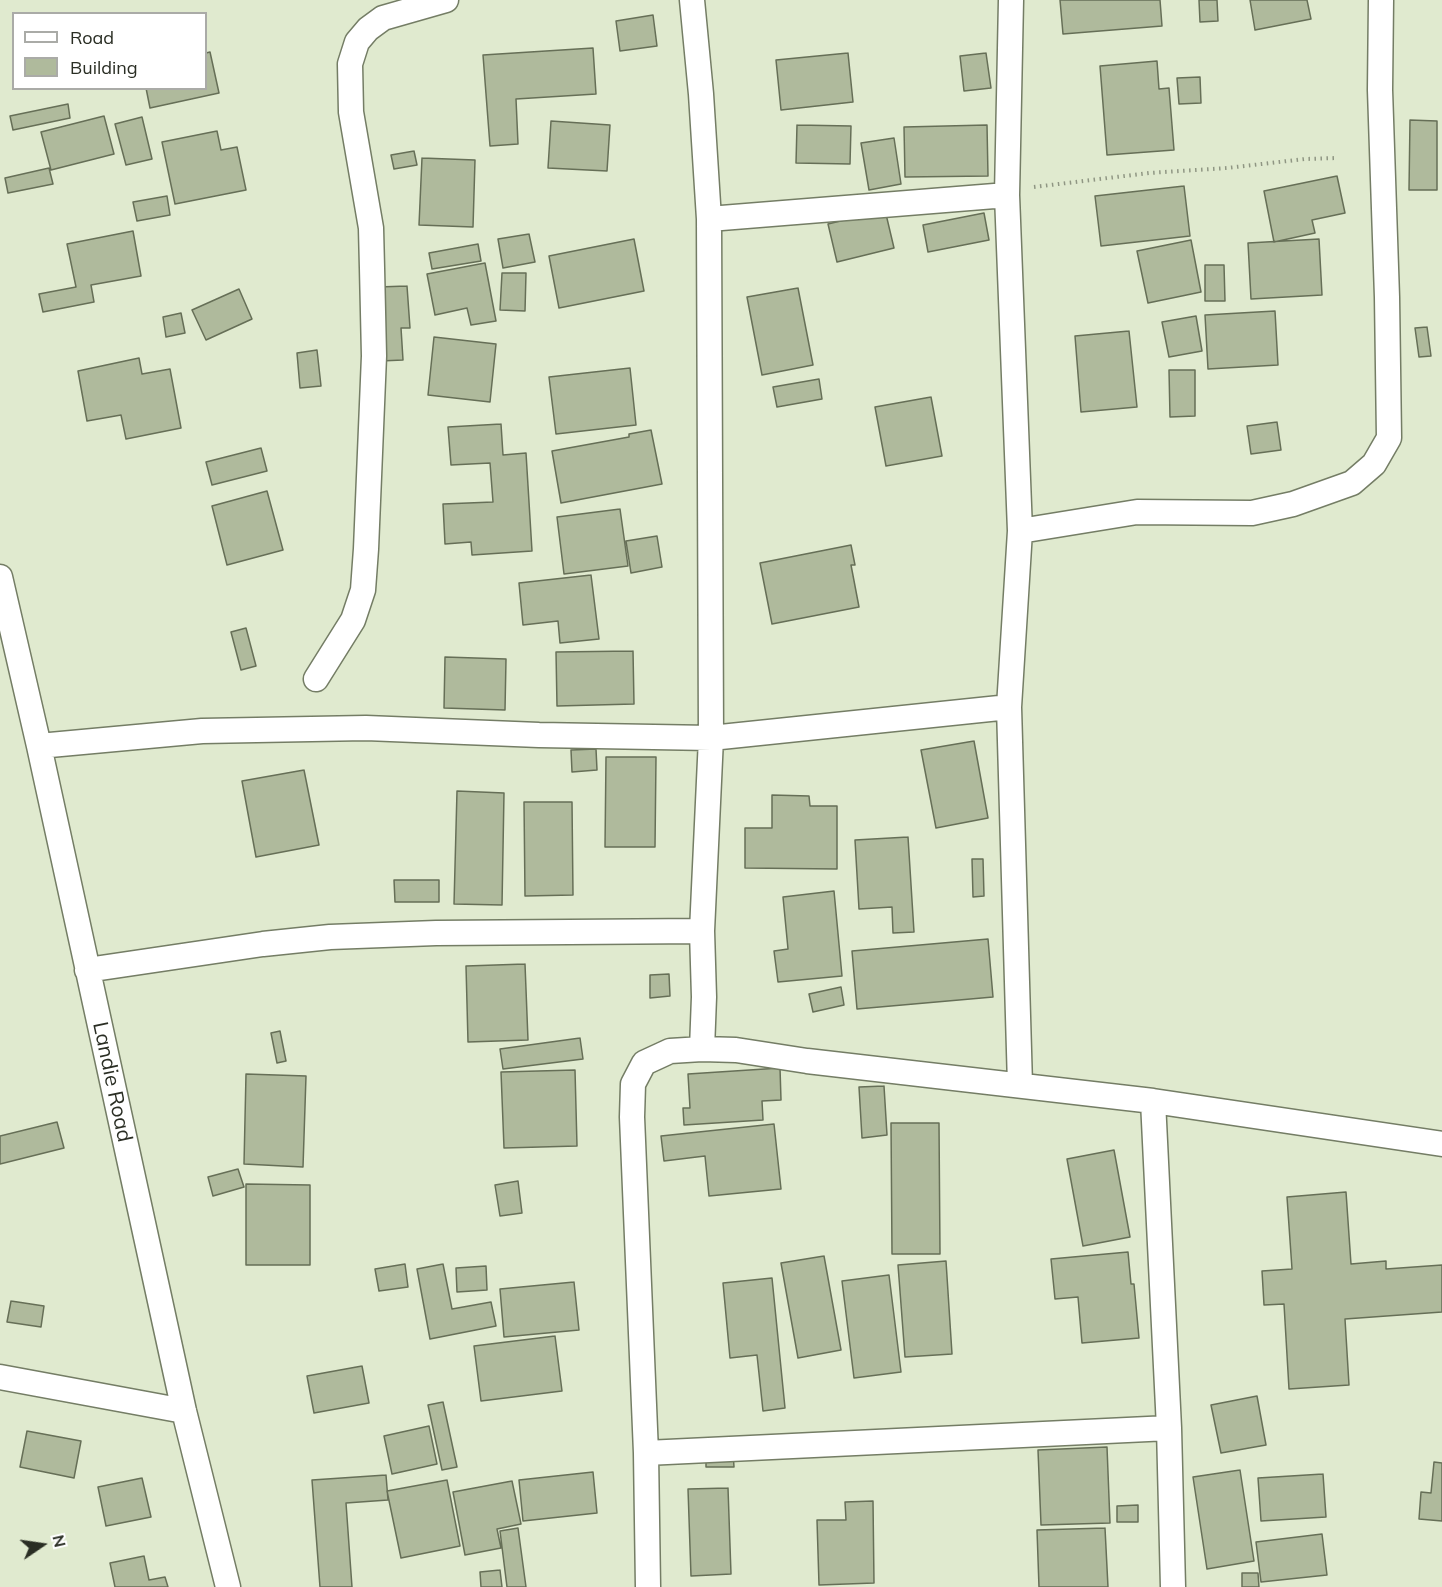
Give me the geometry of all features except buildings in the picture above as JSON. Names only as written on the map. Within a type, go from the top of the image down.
[{"type":"street","points":[[316,679],[353,620],[363,590],[366,549],[374,356],[371,228],[351,112],[350,64],[357,42],[368,28],[383,18],[446,0]]},
{"type":"street","points":[[692,0],[709,219],[711,738],[702,931],[704,997],[702,1049]]},
{"type":"street","points":[[1011,0],[1007,193],[1020,531],[1010,707],[1020,1085]]},
{"type":"street","points":[[1020,531],[1137,512],[1252,513],[1293,504],[1352,483],[1374,464],[1389,438],[1380,90],[1381,0]]},
{"type":"street","points":[[709,219],[1007,193]]},
{"type":"street","name":"Landie Road","points":[[0,576],[184,1411],[228,1587]]},
{"type":"street","points":[[39,746],[202,731],[366,728],[539,735],[711,738],[1010,707]]},
{"type":"street","points":[[87,970],[263,944],[330,937],[436,933],[702,931]]},
{"type":"street","points":[[648,1587],[646,1453],[632,1118],[633,1084],[644,1063],[670,1051],[736,1050],[807,1061],[1153,1101],[1442,1144]]},
{"type":"street","points":[[1153,1101],[1169,1428],[1173,1587]]},
{"type":"street","points":[[0,1377],[184,1411]]},
{"type":"street","points":[[646,1453],[1169,1428]]},
{"type":"path","points":[[1007,193],[1149,173],[1338,158]]}]
